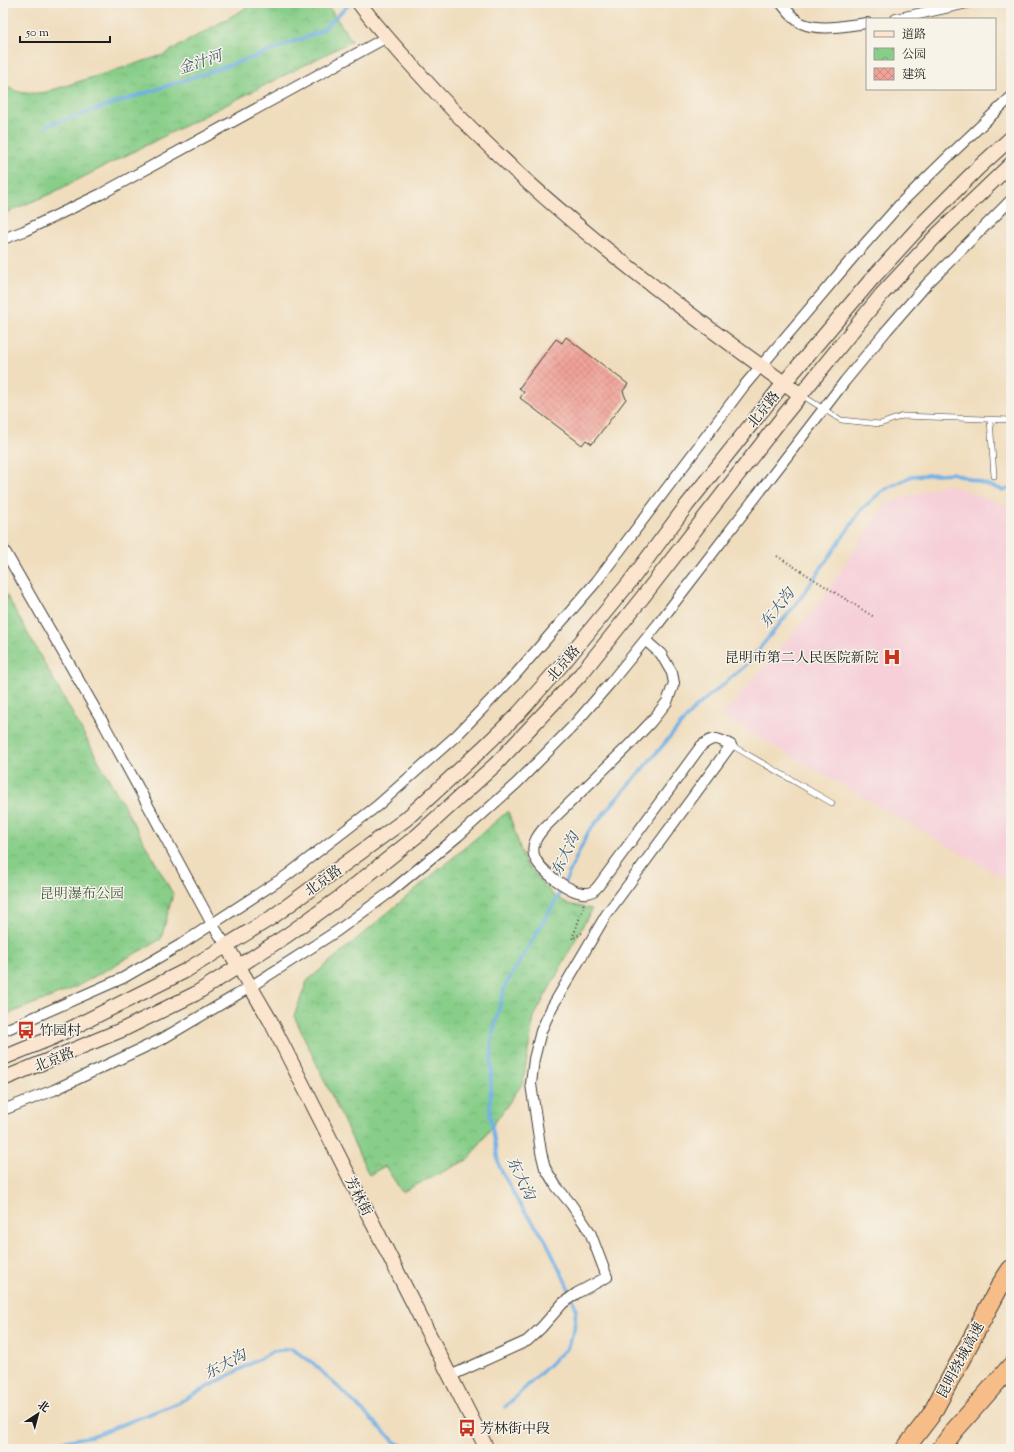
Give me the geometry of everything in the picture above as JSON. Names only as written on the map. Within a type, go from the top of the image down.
[{"type":"highway","name":"昆明绕城高速","points":[[905,1449],[931,1415],[1001,1284],[1011,1269]]},
{"type":"highway","points":[[941,1449],[954,1431],[1011,1366]]},
{"type":"main road","points":[[360,4],[386,37],[443,101],[506,164],[565,215],[657,290],[801,395]]},
{"type":"main road","name":"北京路","points":[[3,1058],[54,1037],[185,971],[271,918],[406,819],[519,713],[565,661],[624,589],[687,505],[784,383],[871,280],[922,224],[978,168],[1011,138]]},
{"type":"main road","name":"北京路","points":[[3,1079],[124,1029],[196,994],[286,936],[339,898],[418,836],[496,764],[581,674],[882,294],[935,237],[1011,164]]},
{"type":"main road","name":"芳林街","points":[[226,945],[270,1020],[488,1449]]},
{"type":"street","points":[[781,3],[796,19],[809,26],[836,27],[866,23]]},
{"type":"street","points":[[900,18],[967,3]]},
{"type":"street","points":[[3,239],[24,232],[101,194],[386,37]]},
{"type":"street","points":[[3,1031],[122,978],[180,945],[286,876],[378,806],[457,735],[515,675],[596,582],[761,365],[855,255],[902,202],[1011,97]]},
{"type":"street","points":[[3,1110],[54,1090],[162,1039],[250,988],[342,927],[389,893],[458,836],[517,783],[573,726],[645,640],[822,409],[886,330],[927,284],[1011,200]]},
{"type":"street","points":[[3,548],[105,726],[212,924],[226,945]]},
{"type":"street","points":[[450,1376],[527,1341],[541,1328],[563,1302],[607,1277],[590,1232],[571,1204],[556,1186],[545,1168],[541,1152],[531,1084],[534,1059],[541,1031],[552,1007],[594,934],[606,915],[731,745],[719,739],[710,739],[701,746],[594,891],[579,893],[552,879],[534,856],[534,845],[537,836],[650,723],[671,693],[674,683],[672,673],[661,654],[645,640]]},
{"type":"lane","points":[[801,395],[841,420],[880,424],[903,416],[1011,420]]},
{"type":"lane","points":[[990,420],[994,476]]},
{"type":"lane","points":[[731,745],[832,803]]},
{"type":"path","points":[[778,556],[874,617]]},
{"type":"path","points":[[579,893],[584,906],[572,939],[586,930],[594,934]]},
{"type":"shaded area","name":"昆明市第二人民医院新院","points":[[947,484],[1004,505],[1011,505],[1011,882],[722,716],[823,598],[885,504]]},
{"type":"green space","points":[[255,3],[326,3],[352,41],[50,194],[3,214],[3,83],[18,92],[46,92],[163,55]]},
{"type":"green space","name":"昆明瀑布公园","points":[[3,589],[173,894],[161,939],[74,988],[3,1016]]},
{"type":"green space","points":[[508,811],[525,863],[553,895],[569,904],[592,909],[534,1017],[523,1083],[469,1159],[402,1192],[385,1166],[369,1175],[294,1016],[307,981]]},
{"type":"building","points":[[566,337],[628,384],[623,391],[626,399],[592,444],[586,440],[582,445],[520,398],[524,392],[519,388],[556,339],[562,343]]},
{"type":"waterway","name":"金汁河","points":[[46,126],[260,55],[321,31],[351,3]]},
{"type":"waterway","name":"东大沟","points":[[505,1407],[567,1348],[574,1330],[576,1308],[568,1287],[545,1239],[518,1202],[499,1166],[490,1115],[492,1036],[505,986],[558,897],[588,832],[696,707],[745,666],[797,603],[862,509],[882,491],[912,476],[952,473],[1003,490],[1011,489]]},
{"type":"waterway","name":"东大沟","points":[[23,1449],[92,1436],[178,1403],[274,1351],[292,1349],[313,1363],[395,1442],[409,1449]]},
{"type":"place","name":"昆明市第二人民医院新院","points":[[892,657]]},
{"type":"place","name":"竹园村","points":[[26,1030]]},
{"type":"place","name":"芳林街中段","points":[[467,1428]]}]
